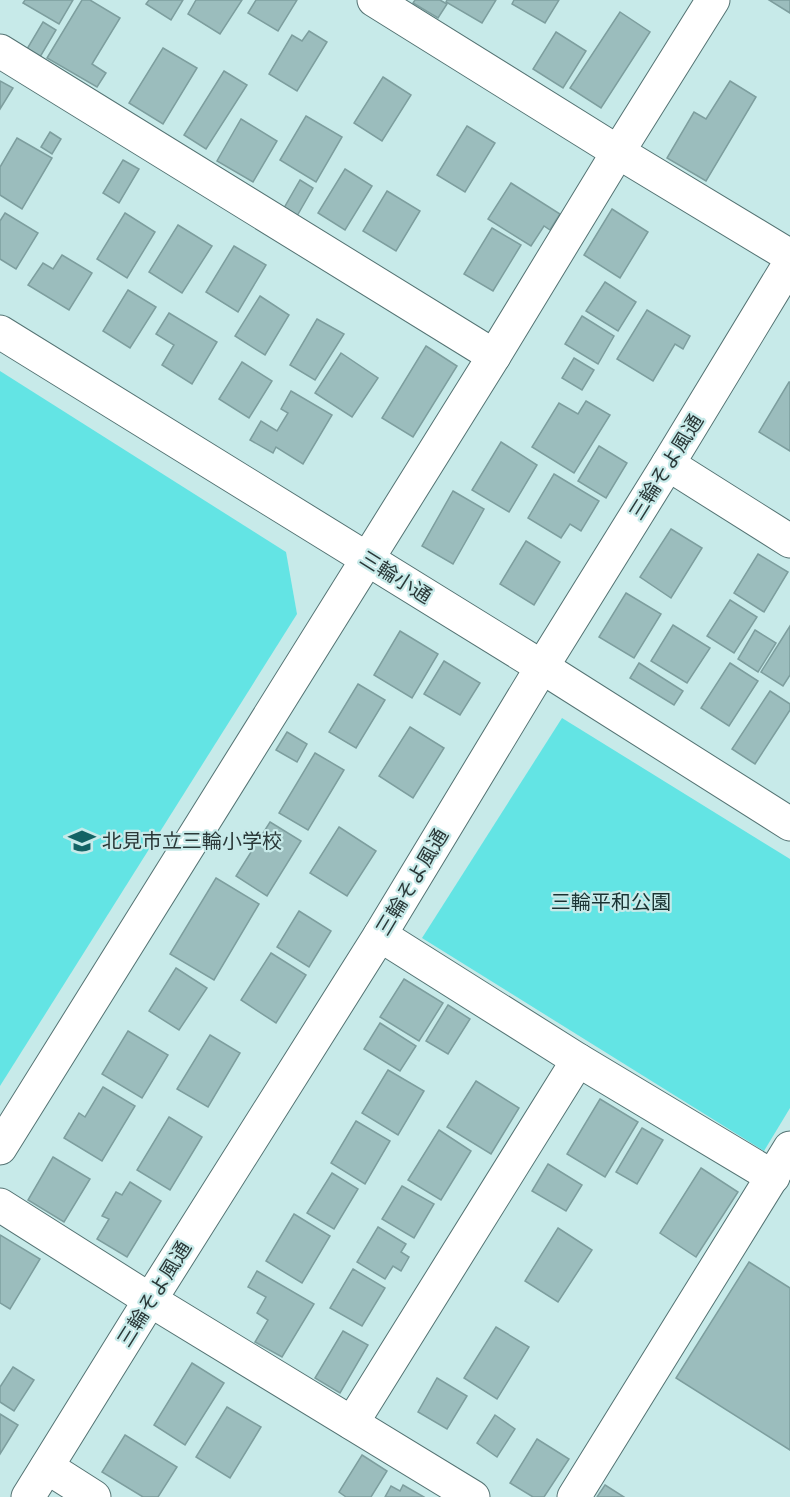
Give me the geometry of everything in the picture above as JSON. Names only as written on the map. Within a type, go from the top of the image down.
[{"type":"street","points":[[375,0],[790,256]]},
{"type":"street","points":[[0,1148],[713,0]]},
{"type":"street","points":[[0,51],[494,356]]},
{"type":"street","name":"三輪そよ風通","points":[[28,1497],[380,935],[790,263]]},
{"type":"street","name":"三輪小通","points":[[0,332],[790,824]]},
{"type":"street","points":[[668,464],[790,541]]},
{"type":"street","points":[[380,935],[578,1060],[773,1177]]},
{"type":"street","points":[[352,1423],[578,1060]]},
{"type":"street","points":[[574,1497],[790,1148]]},
{"type":"street","points":[[0,1205],[150,1300],[473,1497]]},
{"type":"street","points":[[47,1467],[94,1497]]},
{"type":"green space","name":"北見市立三輪小学校","points":[[0,371],[286,552],[297,614],[0,1086]]},
{"type":"green space","name":"三輪平和公園","points":[[562,718],[790,859],[790,1108],[764,1151],[422,938]]},
{"type":"building","points":[[25,0],[73,0],[59,24],[23,3]]},
{"type":"building","points":[[82,0],[90,0],[120,18],[92,64],[106,73],[97,87],[47,58]]},
{"type":"building","points":[[149,0],[183,0],[171,20],[146,4]]},
{"type":"building","points":[[196,0],[242,0],[220,34],[188,14]]},
{"type":"building","points":[[256,0],[297,0],[278,31],[248,13]]},
{"type":"building","points":[[415,0],[440,0],[447,4],[438,18],[413,3]]},
{"type":"building","points":[[447,0],[496,0],[482,23],[446,2]]},
{"type":"building","points":[[514,0],[559,0],[545,23],[512,4]]},
{"type":"building","points":[[769,0],[790,0],[790,13]]},
{"type":"building","points":[[620,12],[650,32],[601,108],[570,88]]},
{"type":"building","points":[[43,22],[56,30],[40,57],[27,49]]},
{"type":"building","points":[[309,31],[327,42],[297,91],[269,74],[292,35],[302,41]]},
{"type":"building","points":[[556,32],[586,51],[563,88],[533,69]]},
{"type":"building","points":[[163,48],[197,68],[163,124],[129,103]]},
{"type":"building","points":[[224,71],[247,85],[206,149],[184,135]]},
{"type":"building","points":[[383,77],[411,95],[382,141],[354,123]]},
{"type":"building","points":[[0,81],[13,88],[0,109]]},
{"type":"building","points":[[730,81],[756,97],[706,181],[667,158],[694,112],[706,119]]},
{"type":"building","points":[[306,116],[342,137],[316,182],[280,160]]},
{"type":"building","points":[[241,119],[277,141],[253,182],[217,161]]},
{"type":"building","points":[[467,126],[495,143],[465,192],[437,175]]},
{"type":"building","points":[[50,132],[61,139],[52,154],[41,147]]},
{"type":"building","points":[[17,138],[52,158],[22,209],[0,195],[0,167]]},
{"type":"building","points":[[123,160],[139,169],[119,203],[103,193]]},
{"type":"building","points":[[345,169],[372,186],[345,230],[318,213]]},
{"type":"building","points":[[300,180],[313,188],[297,216],[284,208]]},
{"type":"building","points":[[511,183],[560,214],[550,230],[544,226],[531,246],[488,219]]},
{"type":"building","points":[[387,191],[420,211],[396,251],[363,231]]},
{"type":"building","points":[[612,209],[648,232],[620,278],[584,255]]},
{"type":"building","points":[[5,213],[38,233],[16,269],[0,259],[0,221]]},
{"type":"building","points":[[125,213],[155,232],[127,278],[97,259]]},
{"type":"building","points":[[178,225],[212,246],[182,293],[149,272]]},
{"type":"building","points":[[492,228],[521,245],[493,291],[464,274]]},
{"type":"building","points":[[234,246],[266,265],[238,312],[206,292]]},
{"type":"building","points":[[62,255],[92,273],[69,310],[28,285],[43,263],[53,269]]},
{"type":"building","points":[[605,282],[636,302],[618,331],[586,311]]},
{"type":"building","points":[[128,290],[156,307],[130,348],[103,331]]},
{"type":"building","points":[[260,296],[289,315],[265,355],[235,336]]},
{"type":"building","points":[[647,310],[690,336],[683,349],[675,344],[653,381],[617,359]]},
{"type":"building","points":[[169,313],[217,342],[192,384],[162,365],[174,345],[156,334]]},
{"type":"building","points":[[582,316],[614,336],[598,364],[565,344]]},
{"type":"building","points":[[317,319],[344,334],[315,380],[290,365]]},
{"type":"building","points":[[426,346],[457,366],[413,437],[382,418]]},
{"type":"building","points":[[341,353],[378,378],[352,417],[315,393]]},
{"type":"building","points":[[574,358],[594,370],[582,390],[562,378]]},
{"type":"building","points":[[242,362],[272,381],[249,418],[219,399]]},
{"type":"building","points":[[790,382],[790,451],[759,432]]},
{"type":"building","points":[[291,391],[332,415],[303,464],[276,447],[273,453],[250,440],[261,421],[277,431],[288,413],[281,409]]},
{"type":"building","points":[[586,401],[610,415],[574,473],[532,447],[559,403],[578,414]]},
{"type":"building","points":[[501,442],[537,465],[509,512],[472,490]]},
{"type":"building","points":[[599,446],[627,463],[606,498],[578,481]]},
{"type":"building","points":[[554,474],[599,501],[581,531],[570,524],[561,538],[528,518]]},
{"type":"building","points":[[453,491],[484,509],[453,564],[422,546]]},
{"type":"building","points":[[671,529],[702,548],[671,598],[640,577]]},
{"type":"building","points":[[526,541],[560,562],[534,605],[500,584]]},
{"type":"building","points":[[758,554],[788,572],[764,612],[734,593]]},
{"type":"building","points":[[626,593],[661,614],[634,658],[599,637]]},
{"type":"building","points":[[730,600],[757,617],[734,653],[707,636]]},
{"type":"building","points":[[673,625],[710,648],[687,683],[651,661]]},
{"type":"building","points":[[790,626],[790,675],[783,686],[761,672]]},
{"type":"building","points":[[755,630],[776,643],[758,672],[738,659]]},
{"type":"building","points":[[400,631],[438,654],[412,698],[374,675]]},
{"type":"building","points":[[444,661],[480,683],[460,715],[424,694]]},
{"type":"building","points":[[639,663],[683,691],[674,705],[630,678]]},
{"type":"building","points":[[730,663],[758,681],[729,726],[701,708]]},
{"type":"building","points":[[358,684],[385,700],[356,748],[329,732]]},
{"type":"building","points":[[770,691],[790,704],[790,710],[755,764],[732,749]]},
{"type":"building","points":[[410,727],[444,748],[413,798],[379,776]]},
{"type":"building","points":[[287,732],[307,744],[297,762],[276,750]]},
{"type":"building","points":[[315,753],[344,770],[308,830],[279,813]]},
{"type":"building","points":[[270,822],[301,841],[267,896],[236,876]]},
{"type":"building","points":[[339,827],[376,851],[347,896],[310,873]]},
{"type":"building","points":[[216,878],[259,904],[214,980],[170,954]]},
{"type":"building","points":[[299,911],[331,931],[309,967],[277,947]]},
{"type":"building","points":[[271,953],[306,975],[276,1023],[241,1000]]},
{"type":"building","points":[[176,968],[207,988],[179,1030],[149,1011]]},
{"type":"building","points":[[404,979],[443,1003],[419,1041],[380,1017]]},
{"type":"building","points":[[448,1005],[470,1019],[448,1054],[426,1041]]},
{"type":"building","points":[[380,1023],[416,1046],[400,1071],[364,1049]]},
{"type":"building","points":[[128,1031],[168,1055],[142,1098],[102,1074]]},
{"type":"building","points":[[210,1035],[240,1053],[208,1107],[177,1089]]},
{"type":"building","points":[[388,1070],[424,1091],[398,1135],[362,1113]]},
{"type":"building","points":[[476,1081],[519,1108],[491,1154],[447,1127]]},
{"type":"building","points":[[103,1087],[135,1106],[102,1161],[64,1138],[79,1113],[85,1117]]},
{"type":"building","points":[[600,1099],[638,1122],[605,1177],[567,1154]]},
{"type":"building","points":[[169,1117],[202,1137],[170,1190],[137,1170]]},
{"type":"building","points":[[356,1121],[390,1141],[365,1184],[331,1163]]},
{"type":"building","points":[[642,1128],[663,1140],[637,1184],[616,1172]]},
{"type":"building","points":[[439,1130],[471,1151],[441,1200],[408,1180]]},
{"type":"building","points":[[53,1157],[90,1179],[64,1222],[28,1200]]},
{"type":"building","points":[[548,1164],[582,1185],[566,1211],[532,1191]]},
{"type":"building","points":[[701,1168],[738,1192],[696,1257],[660,1233]]},
{"type":"building","points":[[332,1173],[358,1189],[334,1229],[307,1213]]},
{"type":"building","points":[[130,1182],[161,1201],[127,1257],[97,1239],[109,1219],[102,1216],[116,1192],[122,1195]]},
{"type":"building","points":[[402,1186],[434,1204],[414,1238],[382,1219]]},
{"type":"building","points":[[294,1214],[330,1236],[302,1283],[266,1261]]},
{"type":"building","points":[[378,1227],[406,1244],[401,1252],[409,1257],[401,1271],[393,1266],[385,1279],[357,1262]]},
{"type":"building","points":[[558,1228],[592,1250],[558,1302],[525,1281]]},
{"type":"building","points":[[0,1235],[40,1259],[10,1309],[0,1303]]},
{"type":"building","points":[[749,1262],[790,1288],[790,1450],[676,1378]]},
{"type":"building","points":[[353,1269],[385,1288],[362,1326],[330,1308]]},
{"type":"building","points":[[257,1271],[314,1304],[282,1357],[255,1342],[268,1320],[257,1313],[266,1297],[248,1287]]},
{"type":"building","points":[[496,1327],[529,1347],[497,1399],[464,1378]]},
{"type":"building","points":[[343,1331],[368,1345],[340,1393],[315,1378]]},
{"type":"building","points":[[192,1363],[224,1383],[185,1445],[154,1425]]},
{"type":"building","points":[[13,1367],[34,1380],[14,1411],[0,1402],[0,1387]]},
{"type":"building","points":[[437,1378],[467,1396],[447,1429],[418,1412]]},
{"type":"building","points":[[227,1407],[261,1427],[230,1478],[196,1457]]},
{"type":"building","points":[[0,1414],[18,1425],[0,1454]]},
{"type":"building","points":[[495,1415],[515,1429],[497,1457],[477,1443]]},
{"type":"building","points":[[125,1435],[177,1467],[158,1497],[143,1497],[102,1472]]},
{"type":"building","points":[[537,1439],[569,1459],[544,1497],[533,1497],[510,1483]]},
{"type":"building","points":[[362,1455],[387,1471],[371,1497],[346,1497],[339,1492]]},
{"type":"building","points":[[403,1485],[424,1497],[385,1497],[391,1486],[400,1491]]},
{"type":"building","points":[[605,1485],[624,1497],[597,1497]]},
{"type":"place","name":"北見市立三輪小学校","points":[[82,841]]}]
